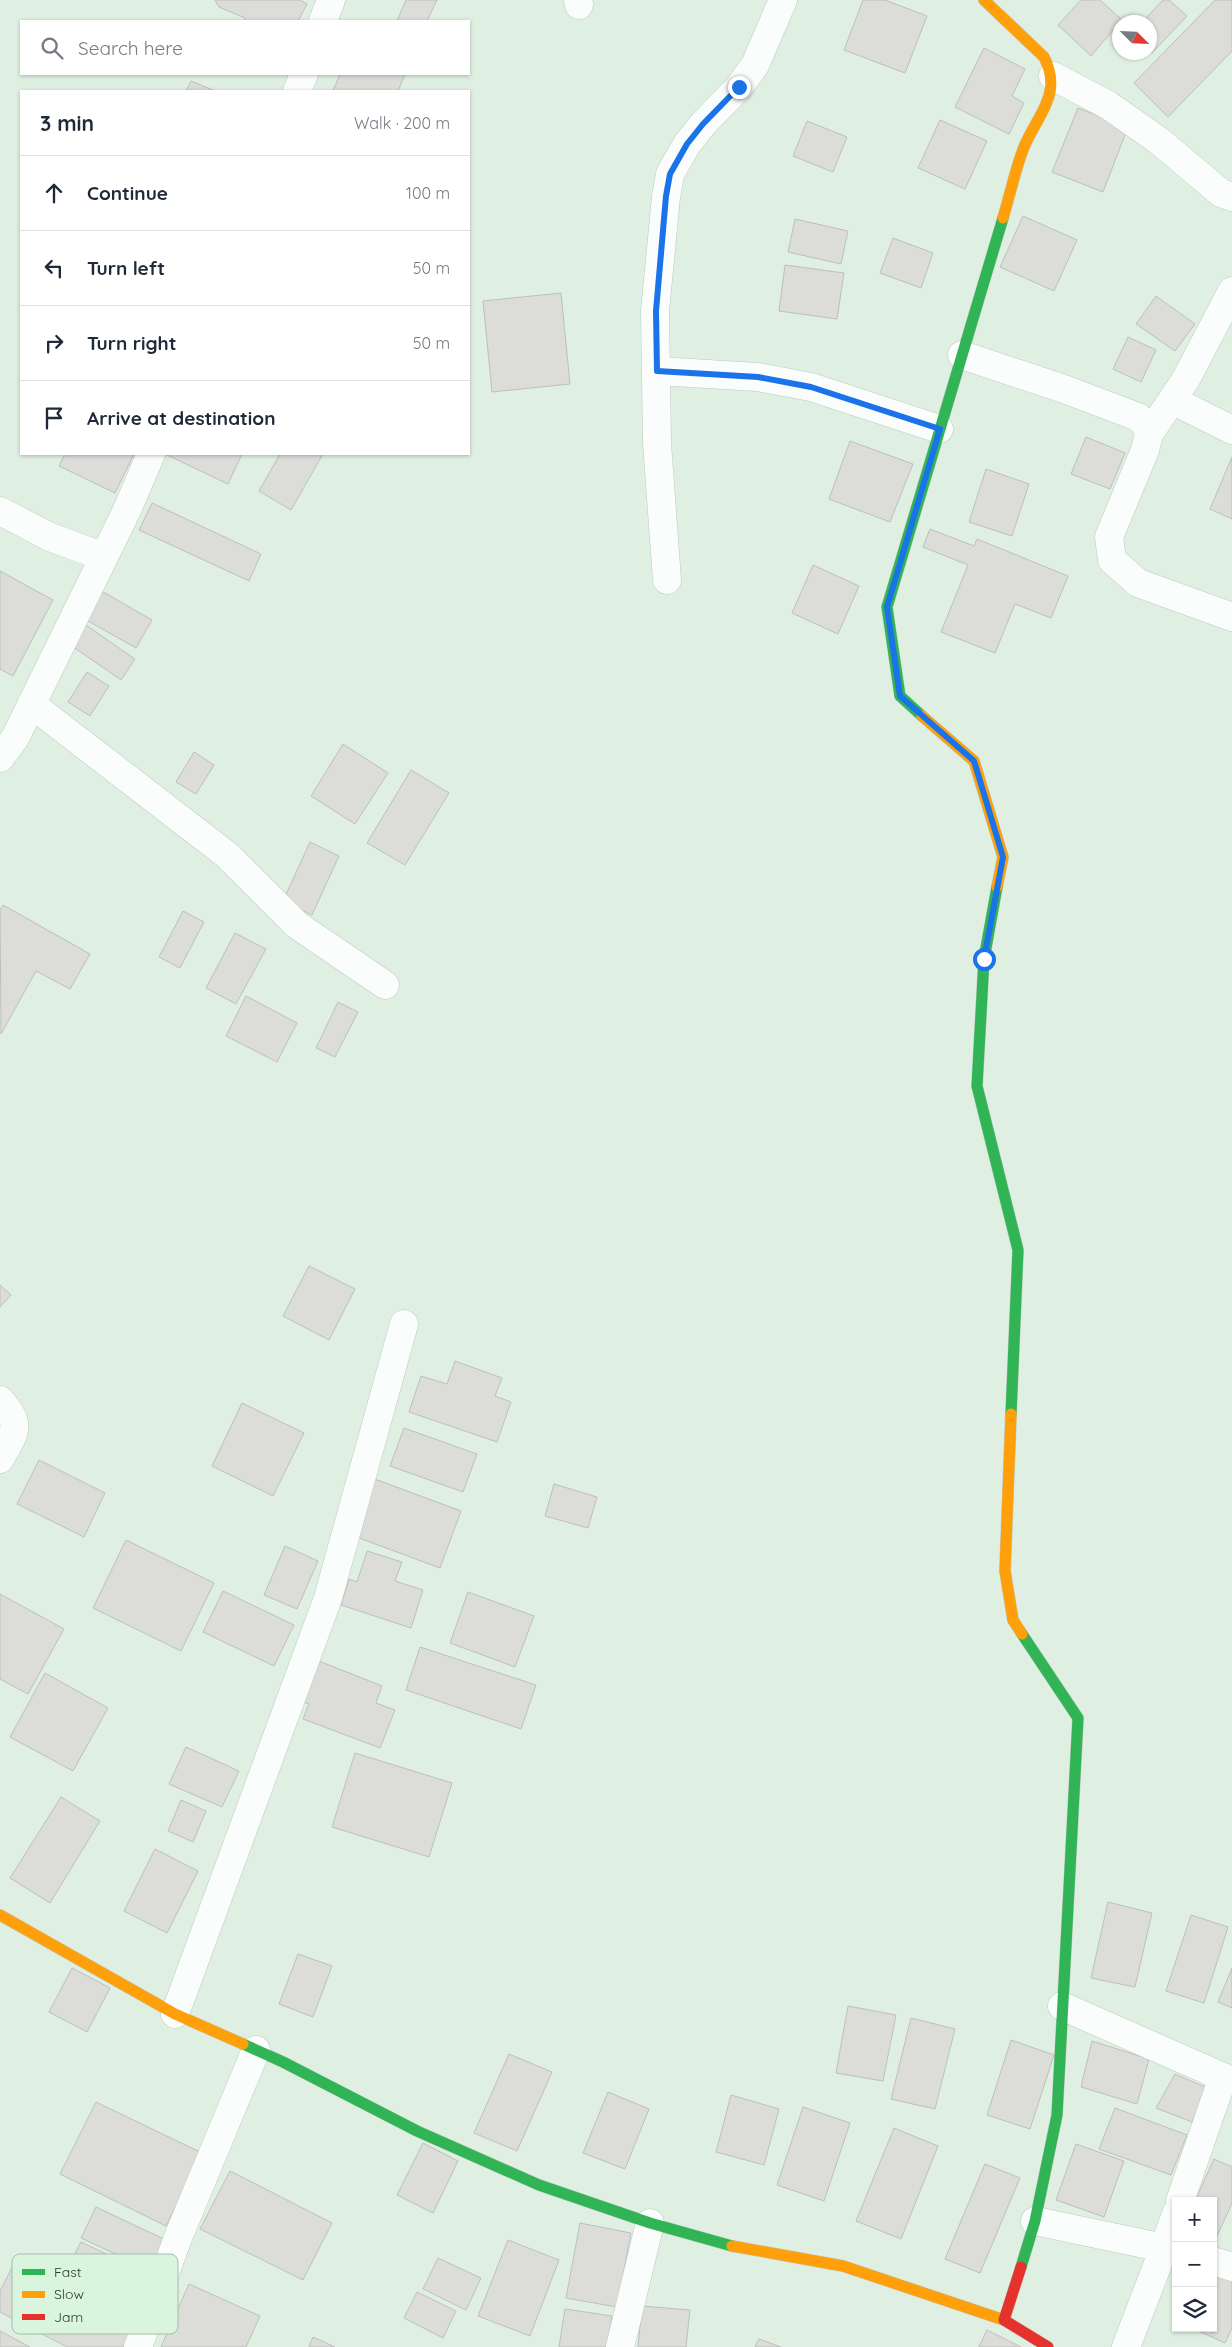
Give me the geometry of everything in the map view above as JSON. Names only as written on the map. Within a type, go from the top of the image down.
[{"type":"street","points":[[323,20],[331,0]]},
{"type":"street","points":[[667,580],[657,443],[656,311],[666,196],[670,174],[687,144],[703,124],[739,87],[755,65],[783,0]]},
{"type":"street","points":[[984,0],[1044,57],[1051,68],[1053,88],[1024,148],[887,607],[900,696],[974,761],[1003,857],[984,959],[977,1086],[1018,1250],[1005,1571],[1013,1620],[1078,1718],[1057,2115],[1035,2221],[1004,2320]]},
{"type":"street","points":[[297,90],[304,75]]},
{"type":"street","points":[[1053,76],[1108,105],[1158,140],[1221,193],[1232,197]]},
{"type":"street","points":[[1232,291],[1186,379],[1149,434],[1145,450],[1109,537],[1112,560],[1138,582],[1232,617]]},
{"type":"street","points":[[962,355],[1064,389],[1138,417],[1146,425],[1149,434]]},
{"type":"street","points":[[657,371],[758,377],[811,387],[940,429]]},
{"type":"street","points":[[1172,400],[1232,430]]},
{"type":"street","points":[[0,758],[14,738],[31,704],[104,557],[151,455]]},
{"type":"street","points":[[0,510],[50,537],[104,557]]},
{"type":"street","points":[[31,704],[227,855],[297,925],[385,985]]},
{"type":"street","points":[[175,2014],[328,1598],[404,1324]]},
{"type":"street","points":[[0,1400],[12,1414],[16,1423],[14,1434],[0,1459]]},
{"type":"street","points":[[0,1915],[175,2014],[256,2050],[417,2130],[539,2185],[650,2223],[729,2245],[843,2266],[1004,2320],[1048,2347]]},
{"type":"street","points":[[1062,2006],[1227,2079],[1182,2197]]},
{"type":"street","points":[[172,2254],[256,2050]]},
{"type":"street","points":[[1035,2221],[1170,2249],[1126,2347]]},
{"type":"street","points":[[620,2347],[650,2223]]},
{"type":"street","points":[[1217,2262],[1232,2268]]},
{"type":"street","points":[[138,2347],[143,2334]]},
{"type":"building","points":[[215,0],[300,0],[307,4],[299,20],[244,20],[245,18],[219,7]]},
{"type":"building","points":[[406,0],[437,0],[427,20],[397,20]]},
{"type":"building","points":[[863,0],[885,0],[927,16],[905,73],[844,50]]},
{"type":"building","points":[[1081,0],[1100,0],[1116,15],[1112,15],[1112,31],[1091,56],[1058,25]]},
{"type":"building","points":[[1163,0],[1169,0],[1187,16],[1157,48],[1157,15],[1149,15]]},
{"type":"building","points":[[1215,0],[1232,0],[1232,51],[1168,117],[1134,83]]},
{"type":"building","points":[[984,48],[1025,69],[1012,96],[1024,103],[1009,134],[955,107]]},
{"type":"building","points":[[340,75],[405,75],[398,90],[333,90]]},
{"type":"building","points":[[191,81],[213,90],[186,90]]},
{"type":"building","points":[[1078,108],[1128,127],[1103,192],[1052,172]]},
{"type":"building","points":[[940,120],[987,141],[965,189],[918,168]]},
{"type":"building","points":[[807,121],[847,137],[833,172],[793,156]]},
{"type":"building","points":[[1023,216],[1077,240],[1054,291],[1000,267]]},
{"type":"building","points":[[795,219],[848,231],[841,264],[788,252]]},
{"type":"building","points":[[893,238],[933,253],[921,288],[880,273]]},
{"type":"building","points":[[785,265],[844,273],[837,319],[779,311]]},
{"type":"building","points":[[561,293],[570,384],[492,392],[483,301]]},
{"type":"building","points":[[1156,296],[1195,324],[1175,351],[1136,324]]},
{"type":"building","points":[[1128,337],[1156,350],[1141,382],[1113,369]]},
{"type":"building","points":[[1086,437],[1125,453],[1110,489],[1071,474]]},
{"type":"building","points":[[850,441],[913,464],[890,522],[829,499]]},
{"type":"building","points":[[64,455],[134,455],[115,493],[59,466]]},
{"type":"building","points":[[167,455],[242,455],[228,484]]},
{"type":"building","points":[[279,455],[322,455],[291,510],[259,491]]},
{"type":"building","points":[[1232,457],[1232,519],[1210,509]]},
{"type":"building","points":[[986,469],[1029,484],[1012,536],[969,522]]},
{"type":"building","points":[[152,503],[261,554],[249,581],[139,530]]},
{"type":"building","points":[[930,529],[974,546],[977,539],[1068,576],[1051,618],[1015,604],[995,653],[941,632],[968,565],[923,547]]},
{"type":"building","points":[[813,565],[859,586],[838,634],[792,613]]},
{"type":"building","points":[[0,571],[53,600],[13,676],[0,669]]},
{"type":"building","points":[[98,589],[152,620],[136,648],[81,617]]},
{"type":"building","points":[[80,621],[135,659],[121,680],[66,642]]},
{"type":"building","points":[[87,672],[109,686],[90,716],[68,702]]},
{"type":"building","points":[[343,744],[388,773],[355,824],[311,796]]},
{"type":"building","points":[[194,752],[214,765],[196,794],[176,782]]},
{"type":"building","points":[[411,770],[449,793],[405,865],[367,843]]},
{"type":"building","points":[[310,842],[339,856],[312,915],[283,901]]},
{"type":"building","points":[[3,905],[90,954],[70,989],[36,971],[1,1034],[0,910]]},
{"type":"building","points":[[183,911],[204,922],[180,968],[159,957]]},
{"type":"building","points":[[235,933],[266,949],[236,1004],[206,988]]},
{"type":"building","points":[[246,996],[297,1023],[277,1062],[226,1036]]},
{"type":"building","points":[[338,1002],[358,1012],[335,1057],[316,1048]]},
{"type":"building","points":[[309,1266],[355,1289],[329,1340],[283,1316]]},
{"type":"building","points":[[0,1285],[11,1295],[0,1307]]},
{"type":"building","points":[[455,1361],[502,1378],[495,1396],[511,1402],[497,1442],[409,1412],[421,1376],[447,1384]]},
{"type":"building","points":[[242,1403],[304,1433],[273,1496],[212,1466]]},
{"type":"building","points":[[404,1428],[477,1454],[463,1492],[390,1466]]},
{"type":"building","points":[[39,1460],[105,1493],[84,1537],[17,1504]]},
{"type":"building","points":[[372,1478],[461,1511],[440,1568],[351,1535]]},
{"type":"building","points":[[554,1484],[597,1497],[588,1528],[545,1516]]},
{"type":"building","points":[[126,1540],[214,1583],[181,1651],[93,1608]]},
{"type":"building","points":[[285,1546],[318,1561],[297,1609],[264,1595]]},
{"type":"building","points":[[367,1551],[402,1562],[395,1581],[423,1590],[411,1628],[341,1605],[349,1579],[357,1582]]},
{"type":"building","points":[[223,1591],[294,1625],[274,1666],[203,1632]]},
{"type":"building","points":[[468,1592],[534,1616],[515,1667],[450,1643]]},
{"type":"building","points":[[0,1594],[64,1629],[28,1694],[0,1679]]},
{"type":"building","points":[[420,1647],[536,1685],[521,1729],[406,1690]]},
{"type":"building","points":[[314,1659],[382,1686],[376,1703],[395,1710],[380,1748],[303,1719],[309,1704],[298,1700]]},
{"type":"building","points":[[45,1673],[108,1708],[73,1771],[10,1737]]},
{"type":"building","points":[[186,1747],[239,1771],[222,1807],[169,1784]]},
{"type":"building","points":[[355,1753],[452,1783],[429,1857],[332,1827]]},
{"type":"building","points":[[61,1797],[100,1821],[50,1903],[10,1878]]},
{"type":"building","points":[[181,1800],[206,1811],[193,1842],[168,1831]]},
{"type":"building","points":[[155,1849],[198,1871],[167,1933],[124,1911]]},
{"type":"building","points":[[1108,1902],[1152,1913],[1135,1987],[1091,1978]]},
{"type":"building","points":[[1191,1915],[1228,1927],[1204,2003],[1166,1991]]},
{"type":"building","points":[[298,1954],[332,1966],[313,2017],[279,2004]]},
{"type":"building","points":[[72,1968],[110,1988],[87,2032],[49,2012]]},
{"type":"building","points":[[1232,1968],[1232,2008],[1218,2002]]},
{"type":"building","points":[[848,2006],[896,2015],[883,2081],[836,2073]]},
{"type":"building","points":[[911,2018],[955,2029],[935,2109],[891,2099]]},
{"type":"building","points":[[1011,2040],[1054,2055],[1030,2129],[987,2115]]},
{"type":"building","points":[[1092,2041],[1149,2059],[1137,2104],[1081,2087]]},
{"type":"building","points":[[509,2054],[552,2072],[517,2151],[474,2133]]},
{"type":"building","points":[[1175,2074],[1207,2088],[1192,2122],[1156,2108]]},
{"type":"building","points":[[608,2092],[649,2109],[625,2169],[583,2153]]},
{"type":"building","points":[[731,2095],[779,2109],[764,2165],[716,2152]]},
{"type":"building","points":[[96,2102],[202,2153],[166,2226],[60,2174]]},
{"type":"building","points":[[803,2107],[850,2123],[824,2201],[777,2185]]},
{"type":"building","points":[[1115,2108],[1187,2135],[1171,2175],[1099,2149]]},
{"type":"building","points":[[894,2128],[938,2146],[901,2239],[856,2221]]},
{"type":"building","points":[[423,2143],[458,2161],[433,2213],[397,2195]]},
{"type":"building","points":[[1076,2144],[1124,2161],[1104,2217],[1056,2200]]},
{"type":"building","points":[[1214,2159],[1232,2167],[1232,2203],[1217,2236],[1217,2197],[1197,2197]]},
{"type":"building","points":[[985,2164],[1020,2178],[980,2273],[945,2259]]},
{"type":"building","points":[[230,2171],[332,2223],[303,2280],[200,2229]]},
{"type":"building","points":[[96,2207],[166,2240],[160,2254],[115,2254],[81,2238]]},
{"type":"building","points":[[580,2223],[631,2233],[617,2307],[566,2298]]},
{"type":"building","points":[[508,2240],[559,2260],[530,2336],[478,2316]]},
{"type":"building","points":[[81,2242],[106,2254],[75,2254]]},
{"type":"building","points":[[438,2258],[481,2278],[466,2310],[423,2289]]},
{"type":"building","points":[[12,2268],[12,2318],[0,2312],[0,2291]]},
{"type":"building","points":[[1218,2268],[1232,2274],[1232,2328],[1225,2343],[1201,2332],[1217,2332]]},
{"type":"building","points":[[189,2284],[260,2316],[246,2347],[161,2347],[167,2334],[178,2334],[178,2309]]},
{"type":"building","points":[[417,2292],[456,2311],[443,2338],[404,2318]]},
{"type":"building","points":[[642,2306],[690,2310],[686,2347],[638,2347]]},
{"type":"building","points":[[565,2309],[612,2316],[607,2347],[559,2347]]},
{"type":"building","points":[[987,2330],[1021,2347],[979,2347]]},
{"type":"building","points":[[0,2331],[30,2347],[0,2347]]},
{"type":"building","points":[[42,2334],[134,2334],[127,2347],[67,2347]]},
{"type":"building","points":[[313,2337],[335,2347],[309,2347]]},
{"type":"building","points":[[759,2339],[781,2347],[755,2347]]},
{"type":"traffic: fast","points":[[922,716],[900,696],[887,607],[1003,218]]},
{"type":"traffic: fast","points":[[997,887],[984,959],[977,1086],[1018,1250],[1011,1414]]},
{"type":"traffic: fast","points":[[1021,2267],[1035,2221],[1057,2115],[1078,1718],[1022,1634]]},
{"type":"traffic: fast","points":[[243,2044],[283,2062],[417,2131],[539,2185],[650,2223],[732,2246]]},
{"type":"traffic: slow","points":[[984,0],[1044,57],[1051,82],[1046,104],[1024,147],[1003,218]]},
{"type":"traffic: slow","points":[[922,716],[974,761],[1003,857],[997,887]]},
{"type":"traffic: slow","points":[[1011,1414],[1005,1571],[1013,1620],[1022,1634]]},
{"type":"traffic: slow","points":[[0,1915],[175,2014],[243,2044]]},
{"type":"traffic: slow","points":[[732,2246],[843,2266],[1004,2320]]},
{"type":"traffic: jam","points":[[1021,2267],[1004,2320],[1048,2347]]},
{"type":"route","points":[[739,87],[703,124],[687,144],[670,174],[666,196],[656,311],[657,371],[758,377],[811,387],[940,429],[887,607],[900,696],[974,761],[1003,857],[984,959]]}]
